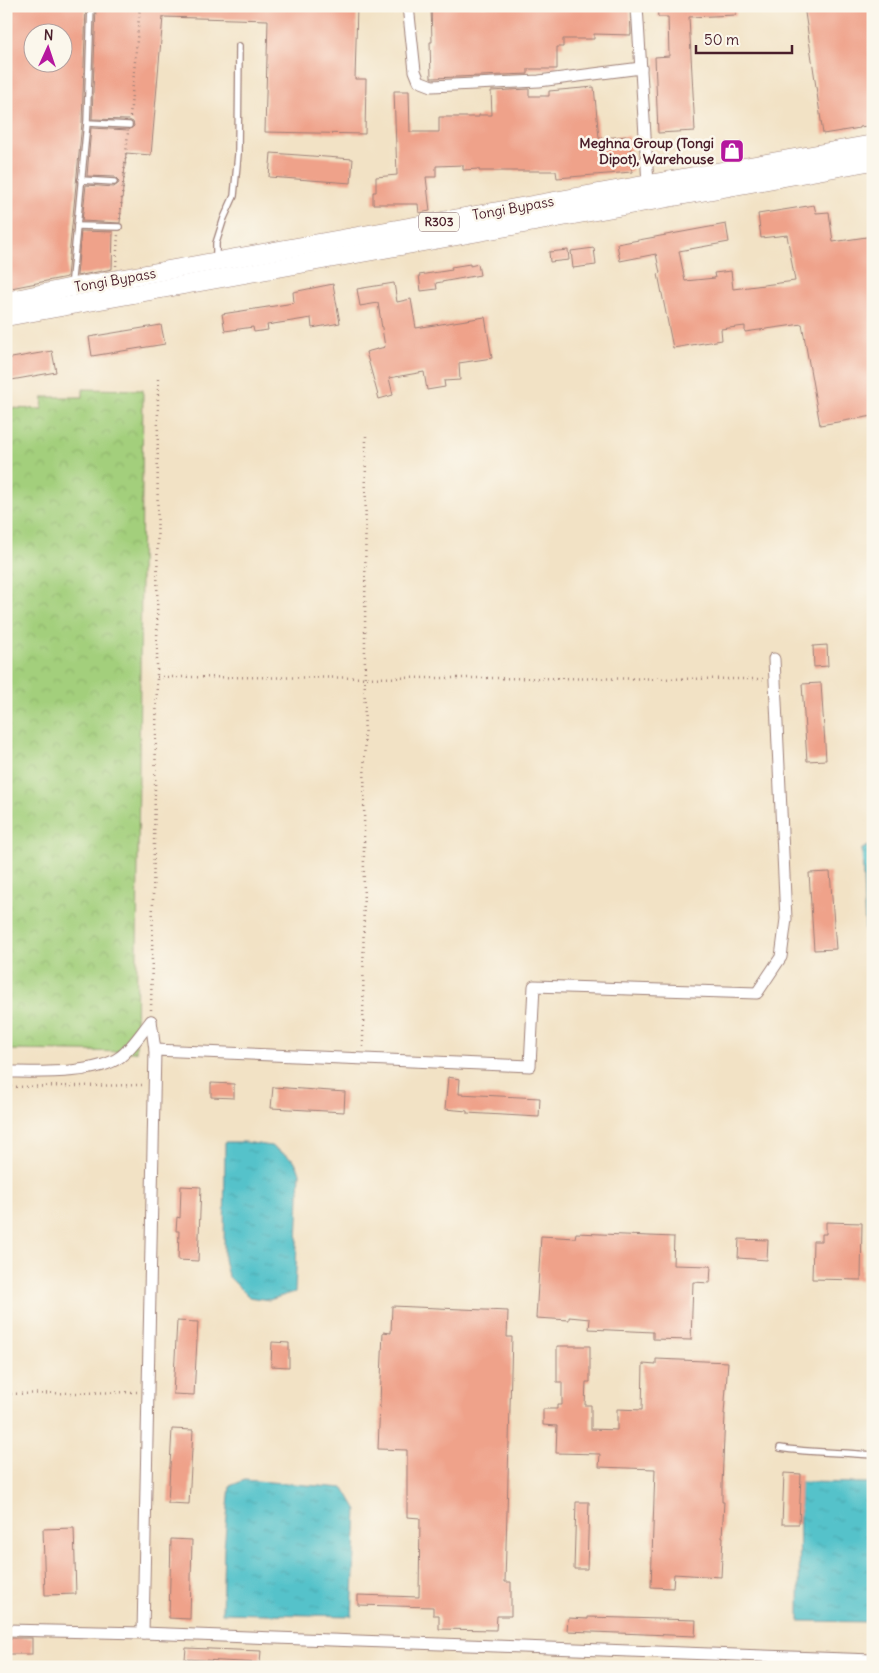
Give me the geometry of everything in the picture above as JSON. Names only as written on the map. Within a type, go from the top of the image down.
[{"type":"main road","name":"Tongi Bypass","points":[[6,301],[72,287],[873,144]]},
{"type":"main road","name":"R303","points":[[6,317],[873,161]]},
{"type":"street","points":[[408,6],[415,71],[419,81],[432,86],[539,81],[641,68]]},
{"type":"street","points":[[636,6],[648,184]]},
{"type":"street","points":[[155,1050],[530,1066],[534,986],[756,993],[781,957],[786,919],[774,659]]},
{"type":"street","points":[[143,1634],[155,1085],[155,1050],[151,1021]]},
{"type":"street","points":[[6,1072],[60,1071],[104,1066],[121,1056],[151,1021]]},
{"type":"street","points":[[6,1630],[873,1660]]},
{"type":"lane","points":[[72,287],[80,180],[87,123],[91,6]]},
{"type":"lane","points":[[216,262],[216,243],[234,196],[238,154],[239,46]]},
{"type":"lane","points":[[87,123],[129,125]]},
{"type":"lane","points":[[80,180],[114,182]]},
{"type":"lane","points":[[77,226],[119,227]]},
{"type":"lane","points":[[780,1448],[803,1452],[873,1454]]},
{"type":"path","points":[[114,280],[140,6]]},
{"type":"path","points":[[151,1021],[157,677],[158,376]]},
{"type":"path","points":[[363,1058],[366,433]]},
{"type":"path","points":[[157,677],[773,679]]},
{"type":"path","points":[[6,1087],[155,1085]]},
{"type":"path","points":[[6,1394],[148,1392]]},
{"type":"green space","points":[[83,389],[143,390],[136,1052],[6,1050],[6,408],[42,409],[43,397],[83,397]]},
{"type":"water","points":[[873,844],[873,1012],[868,1012],[862,849]]},
{"type":"water","points":[[225,1142],[245,1142],[271,1146],[294,1160],[300,1172],[295,1292],[269,1300],[249,1297],[228,1276],[224,1259]]},
{"type":"water","points":[[245,1480],[344,1488],[357,1510],[352,1616],[222,1613],[224,1548],[230,1486]]},
{"type":"water","points":[[800,1482],[873,1483],[873,1622],[799,1621]]},
{"type":"building","points":[[6,6],[86,6],[82,123],[67,277],[6,289]]},
{"type":"building","points":[[96,6],[357,6],[355,79],[366,79],[365,134],[265,132],[268,20],[163,17],[151,155],[126,153],[120,223],[82,221],[86,185],[114,187],[119,183],[115,177],[87,176],[91,128],[129,130],[134,126],[133,122],[129,120],[92,119]]},
{"type":"building","points":[[431,6],[630,6],[631,35],[594,34],[594,39],[563,39],[563,47],[557,47],[557,69],[528,69],[528,74],[431,78]]},
{"type":"building","points":[[657,6],[736,6],[736,15],[689,17],[695,131],[658,133],[655,57],[669,56],[668,17],[658,17]]},
{"type":"building","points":[[804,6],[873,6],[873,125],[823,134]]},
{"type":"building","points":[[594,87],[599,138],[629,136],[632,172],[557,178],[556,171],[479,171],[479,169],[463,170],[463,165],[436,166],[436,177],[426,177],[430,211],[419,213],[418,204],[373,204],[373,192],[376,192],[376,177],[397,175],[394,91],[409,91],[410,132],[439,132],[439,117],[479,117],[479,115],[492,115],[491,91],[529,89],[529,96],[549,96],[549,91]]},
{"type":"building","points":[[271,153],[353,159],[351,183],[269,177]]},
{"type":"building","points":[[814,205],[816,213],[829,212],[833,242],[873,236],[873,416],[820,425],[802,324],[745,332],[745,326],[721,329],[722,340],[673,348],[658,274],[660,273],[656,254],[620,261],[617,244],[726,224],[729,242],[679,251],[685,281],[715,278],[714,273],[731,271],[733,289],[795,281],[787,235],[761,238],[758,214]]},
{"type":"building","points":[[81,231],[113,232],[112,269],[77,276]]},
{"type":"building","points":[[594,248],[596,265],[573,268],[571,251]]},
{"type":"building","points":[[568,250],[569,260],[550,262],[549,252]]},
{"type":"building","points":[[470,264],[470,266],[478,264],[480,275],[436,283],[437,289],[421,291],[419,275],[452,270],[451,267]]},
{"type":"building","points":[[394,283],[397,302],[411,299],[416,328],[485,317],[492,358],[459,363],[460,380],[444,381],[445,387],[427,390],[424,372],[389,378],[393,395],[379,399],[366,352],[385,347],[378,303],[360,306],[357,289]]},
{"type":"building","points":[[333,284],[340,323],[312,328],[311,318],[267,325],[268,330],[254,332],[253,327],[225,331],[222,314],[294,303],[293,292]]},
{"type":"building","points":[[161,325],[165,344],[92,356],[89,337]]},
{"type":"building","points":[[52,351],[56,372],[6,381],[6,359]]},
{"type":"building","points":[[827,645],[828,666],[814,667],[813,646]]},
{"type":"building","points":[[821,683],[826,760],[807,761],[802,684]]},
{"type":"building","points":[[830,872],[836,949],[814,950],[809,873]]},
{"type":"building","points":[[448,1077],[460,1079],[459,1094],[540,1098],[539,1117],[467,1113],[467,1111],[445,1109]]},
{"type":"building","points":[[211,1083],[234,1084],[234,1098],[211,1097]]},
{"type":"building","points":[[273,1087],[345,1092],[344,1112],[271,1108]]},
{"type":"building","points":[[181,1186],[201,1187],[198,1261],[178,1260],[179,1231],[176,1231],[177,1217],[180,1218]]},
{"type":"building","points":[[826,1222],[862,1223],[861,1280],[812,1279],[813,1241],[822,1241],[822,1234],[826,1234]]},
{"type":"building","points":[[576,1233],[674,1237],[673,1265],[711,1266],[710,1283],[693,1282],[691,1340],[653,1339],[653,1332],[589,1329],[590,1319],[569,1317],[569,1320],[536,1318],[541,1236],[575,1238]]},
{"type":"building","points":[[739,1239],[768,1240],[767,1260],[738,1258]]},
{"type":"building","points":[[392,1306],[508,1311],[507,1337],[512,1337],[505,1582],[511,1582],[511,1616],[497,1616],[496,1630],[439,1629],[439,1615],[433,1615],[433,1607],[358,1605],[358,1595],[419,1597],[420,1518],[407,1517],[407,1450],[378,1449],[383,1332],[391,1333]]},
{"type":"building","points":[[177,1321],[198,1322],[194,1395],[173,1394]]},
{"type":"building","points":[[272,1342],[289,1343],[289,1367],[271,1366]]},
{"type":"building","points":[[557,1346],[590,1346],[590,1382],[586,1382],[585,1405],[591,1405],[591,1429],[617,1430],[617,1409],[642,1410],[643,1364],[656,1365],[656,1359],[728,1362],[724,1414],[722,1502],[724,1502],[721,1577],[674,1574],[673,1588],[651,1587],[655,1469],[599,1467],[600,1454],[556,1453],[557,1426],[543,1425],[543,1409],[557,1409],[557,1405],[562,1405],[562,1382],[557,1382]]},
{"type":"building","points":[[172,1429],[193,1430],[189,1504],[168,1503]]},
{"type":"building","points":[[784,1473],[801,1474],[799,1524],[782,1524]]},
{"type":"building","points":[[576,1502],[589,1502],[587,1569],[574,1569]]},
{"type":"building","points":[[74,1528],[76,1594],[45,1595],[43,1529]]},
{"type":"building","points":[[171,1539],[192,1540],[190,1619],[169,1618]]},
{"type":"building","points":[[588,1617],[696,1620],[695,1636],[567,1631],[568,1618],[588,1619]]},
{"type":"building","points":[[6,1638],[32,1638],[32,1654],[6,1654]]},
{"type":"building","points":[[186,1648],[261,1651],[260,1663],[185,1659]]},
{"type":"place","name":"Meghna Group (Tongi Dipot), Warehouse","points":[[732,151]]}]
